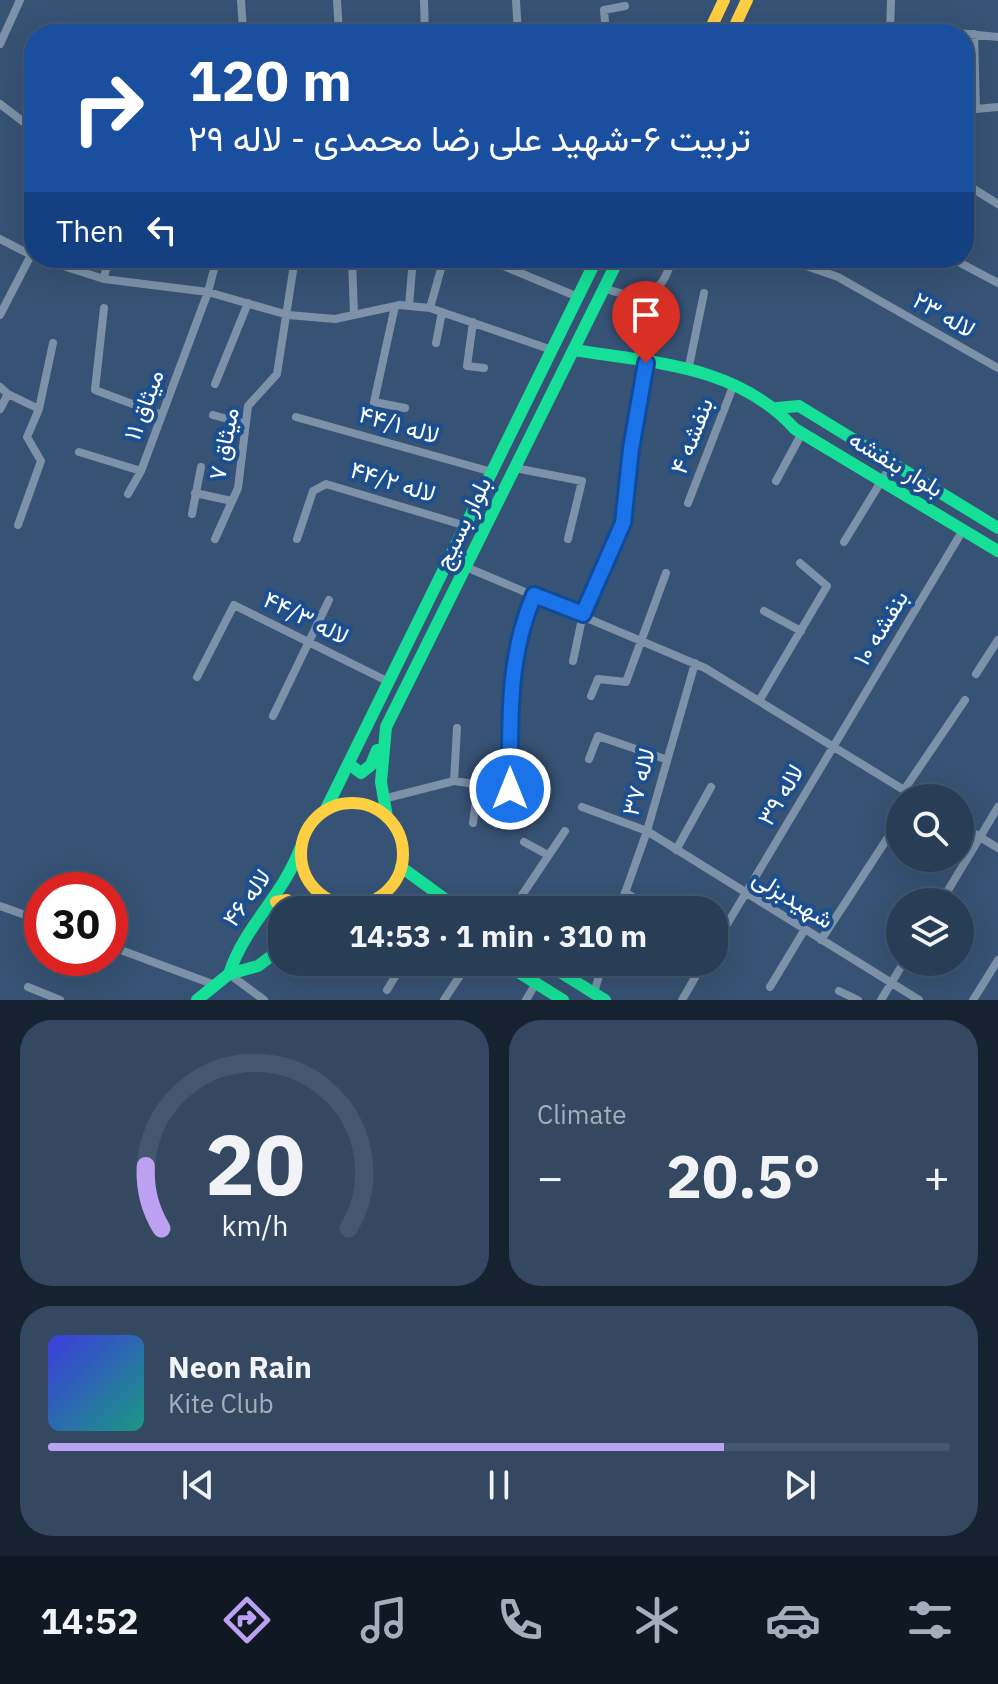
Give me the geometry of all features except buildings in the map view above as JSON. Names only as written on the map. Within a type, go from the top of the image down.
[{"type":"main road","points":[[713,24],[724,0]]},
{"type":"main road","points":[[736,24],[747,0]]},
{"type":"main road","name":"بلوار بسیج","points":[[326,809],[592,268]]},
{"type":"main road","name":"بلوار بسیج","points":[[387,817],[381,759],[386,727],[614,268]]},
{"type":"main road","name":"بلوار بنفشه","points":[[574,350],[688,371],[734,384],[777,408],[802,433],[998,551]]},
{"type":"main road","name":"بلوار بنفشه","points":[[777,408],[799,406],[998,528]]},
{"type":"main road","points":[[349,764],[361,773],[371,765],[386,727]]},
{"type":"main road","points":[[324,896],[316,890],[301,864],[300,849],[304,833],[326,809],[358,802],[374,807],[387,817],[401,840],[401,867],[389,889],[380,896]]},
{"type":"main road","name":"لاله ۴۶","points":[[279,896],[300,849]]},
{"type":"main road","points":[[401,867],[438,896]]},
{"type":"main road","points":[[418,896],[429,890]]},
{"type":"main road","name":"لاله ۴۶","points":[[229,974],[238,947],[268,911]]},
{"type":"main road","points":[[197,1000],[229,974],[258,966],[268,958]]},
{"type":"main road","points":[[525,976],[563,1000]]},
{"type":"main road","points":[[570,976],[599,996]]},
{"type":"street","points":[[0,44],[20,0]]},
{"type":"street","points":[[241,0],[243,24]]},
{"type":"street","points":[[337,0],[338,24]]},
{"type":"street","points":[[424,0],[425,24]]},
{"type":"street","points":[[516,0],[517,24]]},
{"type":"street","points":[[890,24],[891,0]]},
{"type":"street","points":[[605,24],[604,10],[625,6]]},
{"type":"street","points":[[998,37],[974,34],[976,109],[998,107]]},
{"type":"street","points":[[0,104],[24,122]]},
{"type":"street","points":[[974,189],[998,204]]},
{"type":"street","points":[[0,239],[24,252]]},
{"type":"street","points":[[0,315],[4,298],[26,268]]},
{"type":"street","points":[[69,268],[104,279],[208,292],[288,315],[335,319],[395,306],[430,308],[552,350]]},
{"type":"street","points":[[104,279],[106,268]]},
{"type":"street","name":"میثاق ۱۱","points":[[79,452],[141,471],[214,268]]},
{"type":"street","name":"میثاق ۷","points":[[215,539],[238,488],[248,406],[277,374],[294,268]]},
{"type":"street","points":[[352,268],[354,315]]},
{"type":"street","points":[[409,306],[412,268]]},
{"type":"street","points":[[430,308],[441,268]]},
{"type":"street","points":[[508,268],[578,297]]},
{"type":"street","points":[[604,288],[631,298],[645,296],[666,276],[669,268]]},
{"type":"street","name":"لاله ۲۳","points":[[812,268],[838,277],[998,368]]},
{"type":"street","points":[[970,268],[998,283]]},
{"type":"street","points":[[688,371],[704,293]]},
{"type":"street","points":[[215,384],[248,303]]},
{"type":"street","points":[[395,306],[374,402],[405,408]]},
{"type":"street","points":[[104,308],[95,390],[162,415]]},
{"type":"street","points":[[436,343],[442,312]]},
{"type":"street","points":[[473,322],[467,366],[484,368]]},
{"type":"street","points":[[18,525],[41,461],[27,437],[39,409],[53,343]]},
{"type":"street","points":[[573,661],[583,614],[623,523],[631,449],[646,363]]},
{"type":"street","name":"بنفشه ۴","points":[[688,503],[734,384]]},
{"type":"street","points":[[0,409],[4,390],[39,409]]},
{"type":"street","points":[[213,415],[246,424]]},
{"type":"street","name":"لاله ۴۴/۱","points":[[296,417],[492,472]]},
{"type":"street","points":[[776,481],[802,433]]},
{"type":"street","points":[[844,542],[893,462]]},
{"type":"street","points":[[192,514],[201,467]]},
{"type":"street","points":[[515,468],[582,481],[568,539]]},
{"type":"street","points":[[128,494],[141,471]]},
{"type":"street","name":"لاله ۴۴/۲","points":[[297,539],[315,487],[326,484],[466,526]]},
{"type":"street","points":[[195,493],[232,501]]},
{"type":"street","name":"بنفشه ۱۰","points":[[833,746],[963,530]]},
{"type":"street","points":[[759,701],[827,586],[800,563]]},
{"type":"street","points":[[466,567],[695,663],[894,784]]},
{"type":"street","points":[[591,696],[598,679],[626,682],[666,573]]},
{"type":"street","points":[[383,799],[454,781],[510,789],[511,681],[520,627],[534,595]]},
{"type":"street","points":[[273,716],[329,600]]},
{"type":"street","name":"لاله ۴۴/۳","points":[[197,677],[234,605],[389,682]]},
{"type":"street","points":[[764,611],[801,631]]},
{"type":"street","points":[[976,674],[998,640]]},
{"type":"street","name":"لاله ۳۷","points":[[624,896],[647,831],[665,759],[695,663]]},
{"type":"street","points":[[908,784],[965,700]]},
{"type":"street","points":[[454,781],[457,728]]},
{"type":"street","points":[[589,759],[598,736],[665,759]]},
{"type":"street","name":"لاله ۳۹","points":[[728,923],[833,746]]},
{"type":"street","points":[[473,823],[478,784]]},
{"type":"street","points":[[676,850],[711,787]]},
{"type":"street","name":"شهیدبزلی","points":[[582,807],[647,831],[919,1000]]},
{"type":"street","points":[[949,888],[998,807]]},
{"type":"street","points":[[521,896],[565,831]]},
{"type":"street","points":[[974,833],[998,848]]},
{"type":"street","points":[[821,940],[886,840]]},
{"type":"street","points":[[524,842],[548,855]]},
{"type":"street","points":[[625,892],[631,896]]},
{"type":"street","points":[[0,906],[24,915]]},
{"type":"street","points":[[770,987],[805,929]]},
{"type":"street","points":[[128,953],[215,985]]},
{"type":"street","points":[[973,1000],[998,960]]},
{"type":"street","points":[[229,974],[264,1000]]},
{"type":"street","points":[[387,990],[396,976]]},
{"type":"street","points":[[444,1000],[460,976]]},
{"type":"street","points":[[599,996],[601,976]]},
{"type":"street","points":[[682,1000],[696,976]]},
{"type":"street","points":[[881,1000],[895,976]]},
{"type":"street","points":[[526,1000],[536,983]]},
{"type":"street","points":[[28,987],[60,1000]]},
{"type":"street","points":[[839,991],[858,1000]]},
{"type":"traffic: fast","points":[[326,809],[592,268]]},
{"type":"traffic: fast","points":[[387,817],[381,782],[386,727],[614,268]]},
{"type":"traffic: fast","points":[[574,350],[693,370],[747,391],[795,429],[998,551]]},
{"type":"traffic: fast","points":[[777,408],[799,406],[998,528]]},
{"type":"traffic: fast","points":[[349,764],[361,773],[371,765],[377,750]]},
{"type":"traffic: fast","points":[[229,974],[244,941],[283,883],[300,849]]},
{"type":"traffic: fast","points":[[401,867],[441,896]]},
{"type":"traffic: fast","points":[[197,1000],[229,974],[258,966],[268,958]]},
{"type":"traffic: fast","points":[[524,976],[563,1000]]},
{"type":"traffic: fast","points":[[566,976],[605,1000]]},
{"type":"traffic: slow","points":[[713,24],[724,0]]},
{"type":"traffic: slow","points":[[736,24],[747,0]]},
{"type":"traffic: slow","points":[[352,803],[372,807],[388,818],[399,834],[403,854],[399,874],[388,890],[372,901],[352,905],[332,901],[316,890],[305,874],[301,854],[305,834],[316,818],[332,807],[352,803]]},
{"type":"route","points":[[510,789],[511,681],[520,627],[534,595],[583,614],[623,523],[631,449],[646,363]]}]
